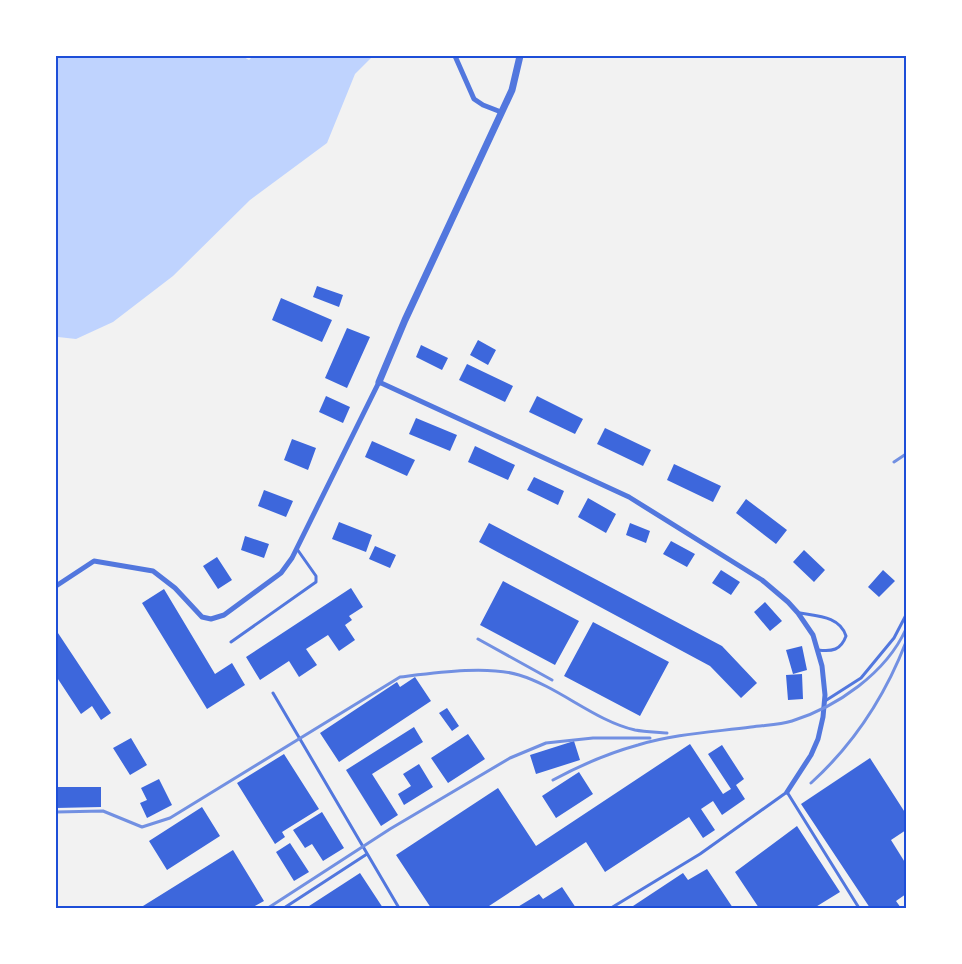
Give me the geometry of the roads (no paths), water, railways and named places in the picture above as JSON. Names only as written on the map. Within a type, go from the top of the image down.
[{"type":"street","points":[[455,56],[474,99],[501,112]]},
{"type":"street","points":[[56,586],[94,561],[153,571],[175,588],[202,617],[211,619],[224,615],[281,573],[297,549],[379,382],[512,90],[520,56]]},
{"type":"street","points":[[379,382],[629,497],[762,580],[798,613],[813,635],[818,650],[824,681],[824,702],[818,739],[811,755],[787,792]]},
{"type":"lane","points":[[231,642],[316,582],[316,576],[297,549]]},
{"type":"lane","points":[[798,613],[834,620],[844,629],[846,636],[839,647],[834,651],[818,650]]},
{"type":"lane","points":[[824,702],[861,678],[894,638],[906,615]]},
{"type":"lane","points":[[273,693],[399,909]]},
{"type":"lane","points":[[611,909],[700,854],[787,792],[860,909]]},
{"type":"lane","points":[[284,909],[367,854]]},
{"type":"water","points":[[56,56],[242,56],[249,60],[253,56],[373,56],[355,74],[327,143],[250,200],[173,276],[113,322],[76,339],[58,337],[56,340]]},
{"type":"railway","points":[[894,462],[906,454]]},
{"type":"railway","points":[[553,780],[605,756],[652,741],[782,723],[809,715],[843,697],[873,674],[886,660],[906,629]]},
{"type":"railway","points":[[478,639],[552,680]]},
{"type":"railway","points":[[811,783],[841,752],[867,718],[898,662],[906,642]]},
{"type":"railway","points":[[56,812],[103,811],[142,827],[170,818],[400,677],[476,670],[506,672],[534,680],[620,726],[639,731],[667,733]]},
{"type":"railway","points":[[268,908],[390,829],[510,758],[546,743],[593,738],[650,738]]}]
